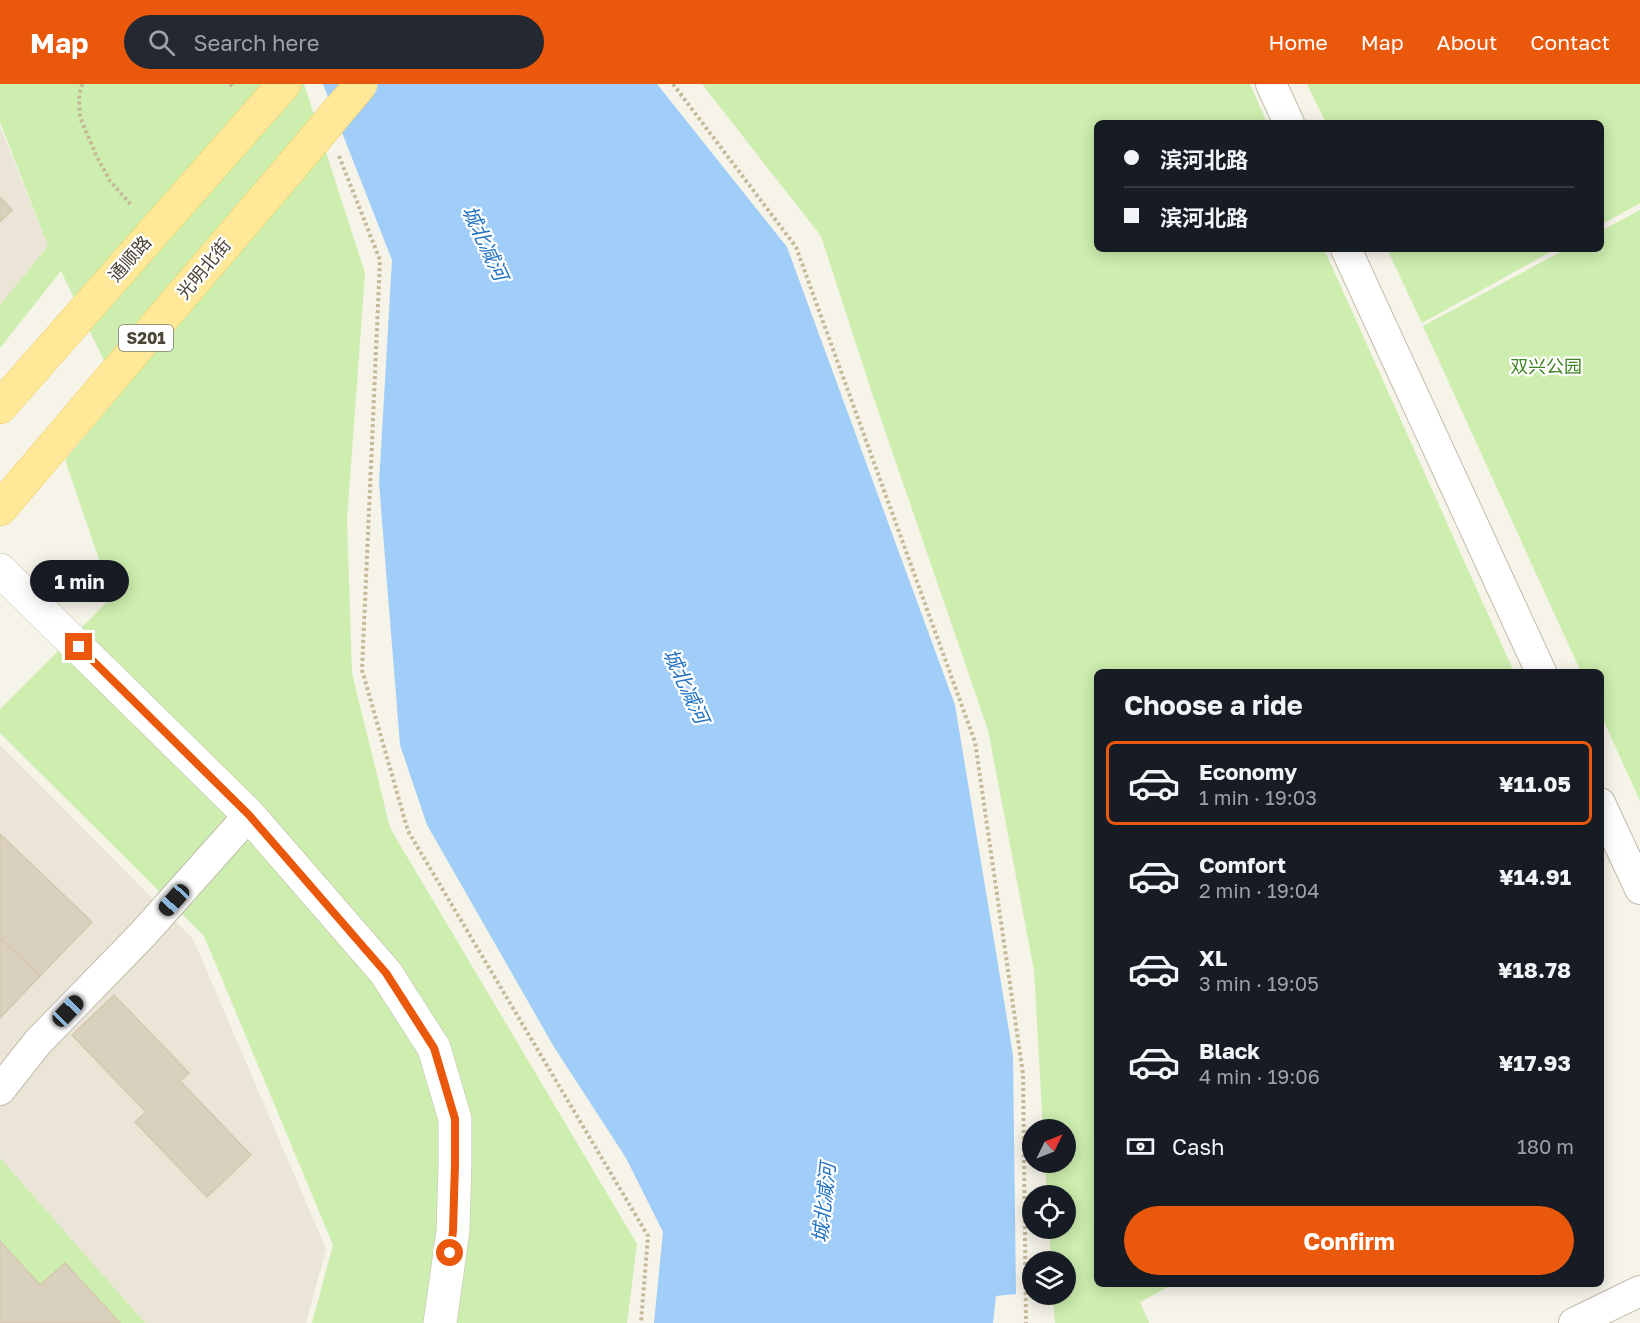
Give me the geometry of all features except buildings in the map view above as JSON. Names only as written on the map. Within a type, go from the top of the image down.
[{"type":"main road","name":"通顺路","points":[[0,407],[284,84]]},
{"type":"main road","name":"光明北街","points":[[0,509],[361,84]]},
{"type":"street","points":[[1271,84],[1288,120]]},
{"type":"street","points":[[1347,252],[1539,669]]},
{"type":"street","points":[[0,570],[249,815],[386,973],[434,1048],[455,1119],[453,1231],[440,1323]]},
{"type":"street","points":[[1604,812],[1640,889]]},
{"type":"street","points":[[0,1090],[38,1042],[143,934],[249,815]]},
{"type":"street","points":[[1574,1323],[1640,1291]]},
{"type":"path","points":[[82,84],[79,94],[80,117],[110,181],[132,206]]},
{"type":"path","points":[[672,84],[796,247],[975,742],[1023,1074],[1026,1323]]},
{"type":"path","points":[[348,184],[380,260],[362,670],[408,831],[648,1236],[641,1323]]},
{"type":"shaded area","points":[[0,126],[48,246],[0,305]]},
{"type":"shaded area","points":[[0,745],[193,939],[326,1249],[306,1323],[0,1323]]},
{"type":"green space","points":[[0,84],[304,84],[365,273],[347,520],[352,673],[390,828],[637,1244],[627,1323],[312,1323],[333,1245],[204,936],[0,733],[0,709],[112,597],[65,460],[120,394],[61,271],[0,348],[0,305],[48,246],[0,122]]},
{"type":"green space","points":[[702,84],[1250,84],[1266,120],[1094,120],[1094,252],[1325,252],[1513,669],[1094,669],[1094,1287],[1168,1287],[1140,1302],[1149,1323],[1055,1323],[1054,1305],[1076,1305],[1076,1251],[1050,1251],[1050,1239],[1076,1239],[1076,1185],[1046,1185],[1046,1173],[1076,1173],[1076,1119],[1042,1119],[1034,970],[988,730],[871,390],[821,236]]},
{"type":"green space","points":[[1307,84],[1640,84],[1640,203],[1604,223],[1604,120],[1325,120]]},
{"type":"green space","name":"双兴公园","points":[[1640,210],[1640,801],[1604,722],[1604,669],[1580,669],[1423,326],[1560,252],[1604,252],[1604,229]]},
{"type":"green space","points":[[1388,252],[1551,252],[1422,323]]},
{"type":"green space","points":[[0,1158],[145,1323],[0,1323]]},
{"type":"water","name":"城北减河","points":[[323,84],[657,84],[787,247],[955,705],[1013,1055],[1016,1294],[996,1296],[993,1323],[654,1323],[663,1232],[626,1158],[554,1047],[427,825],[400,745],[379,483],[392,260]]},
{"type":"route","points":[[79,647],[249,815],[386,973],[434,1048],[455,1119],[453,1231],[450,1253]]}]
